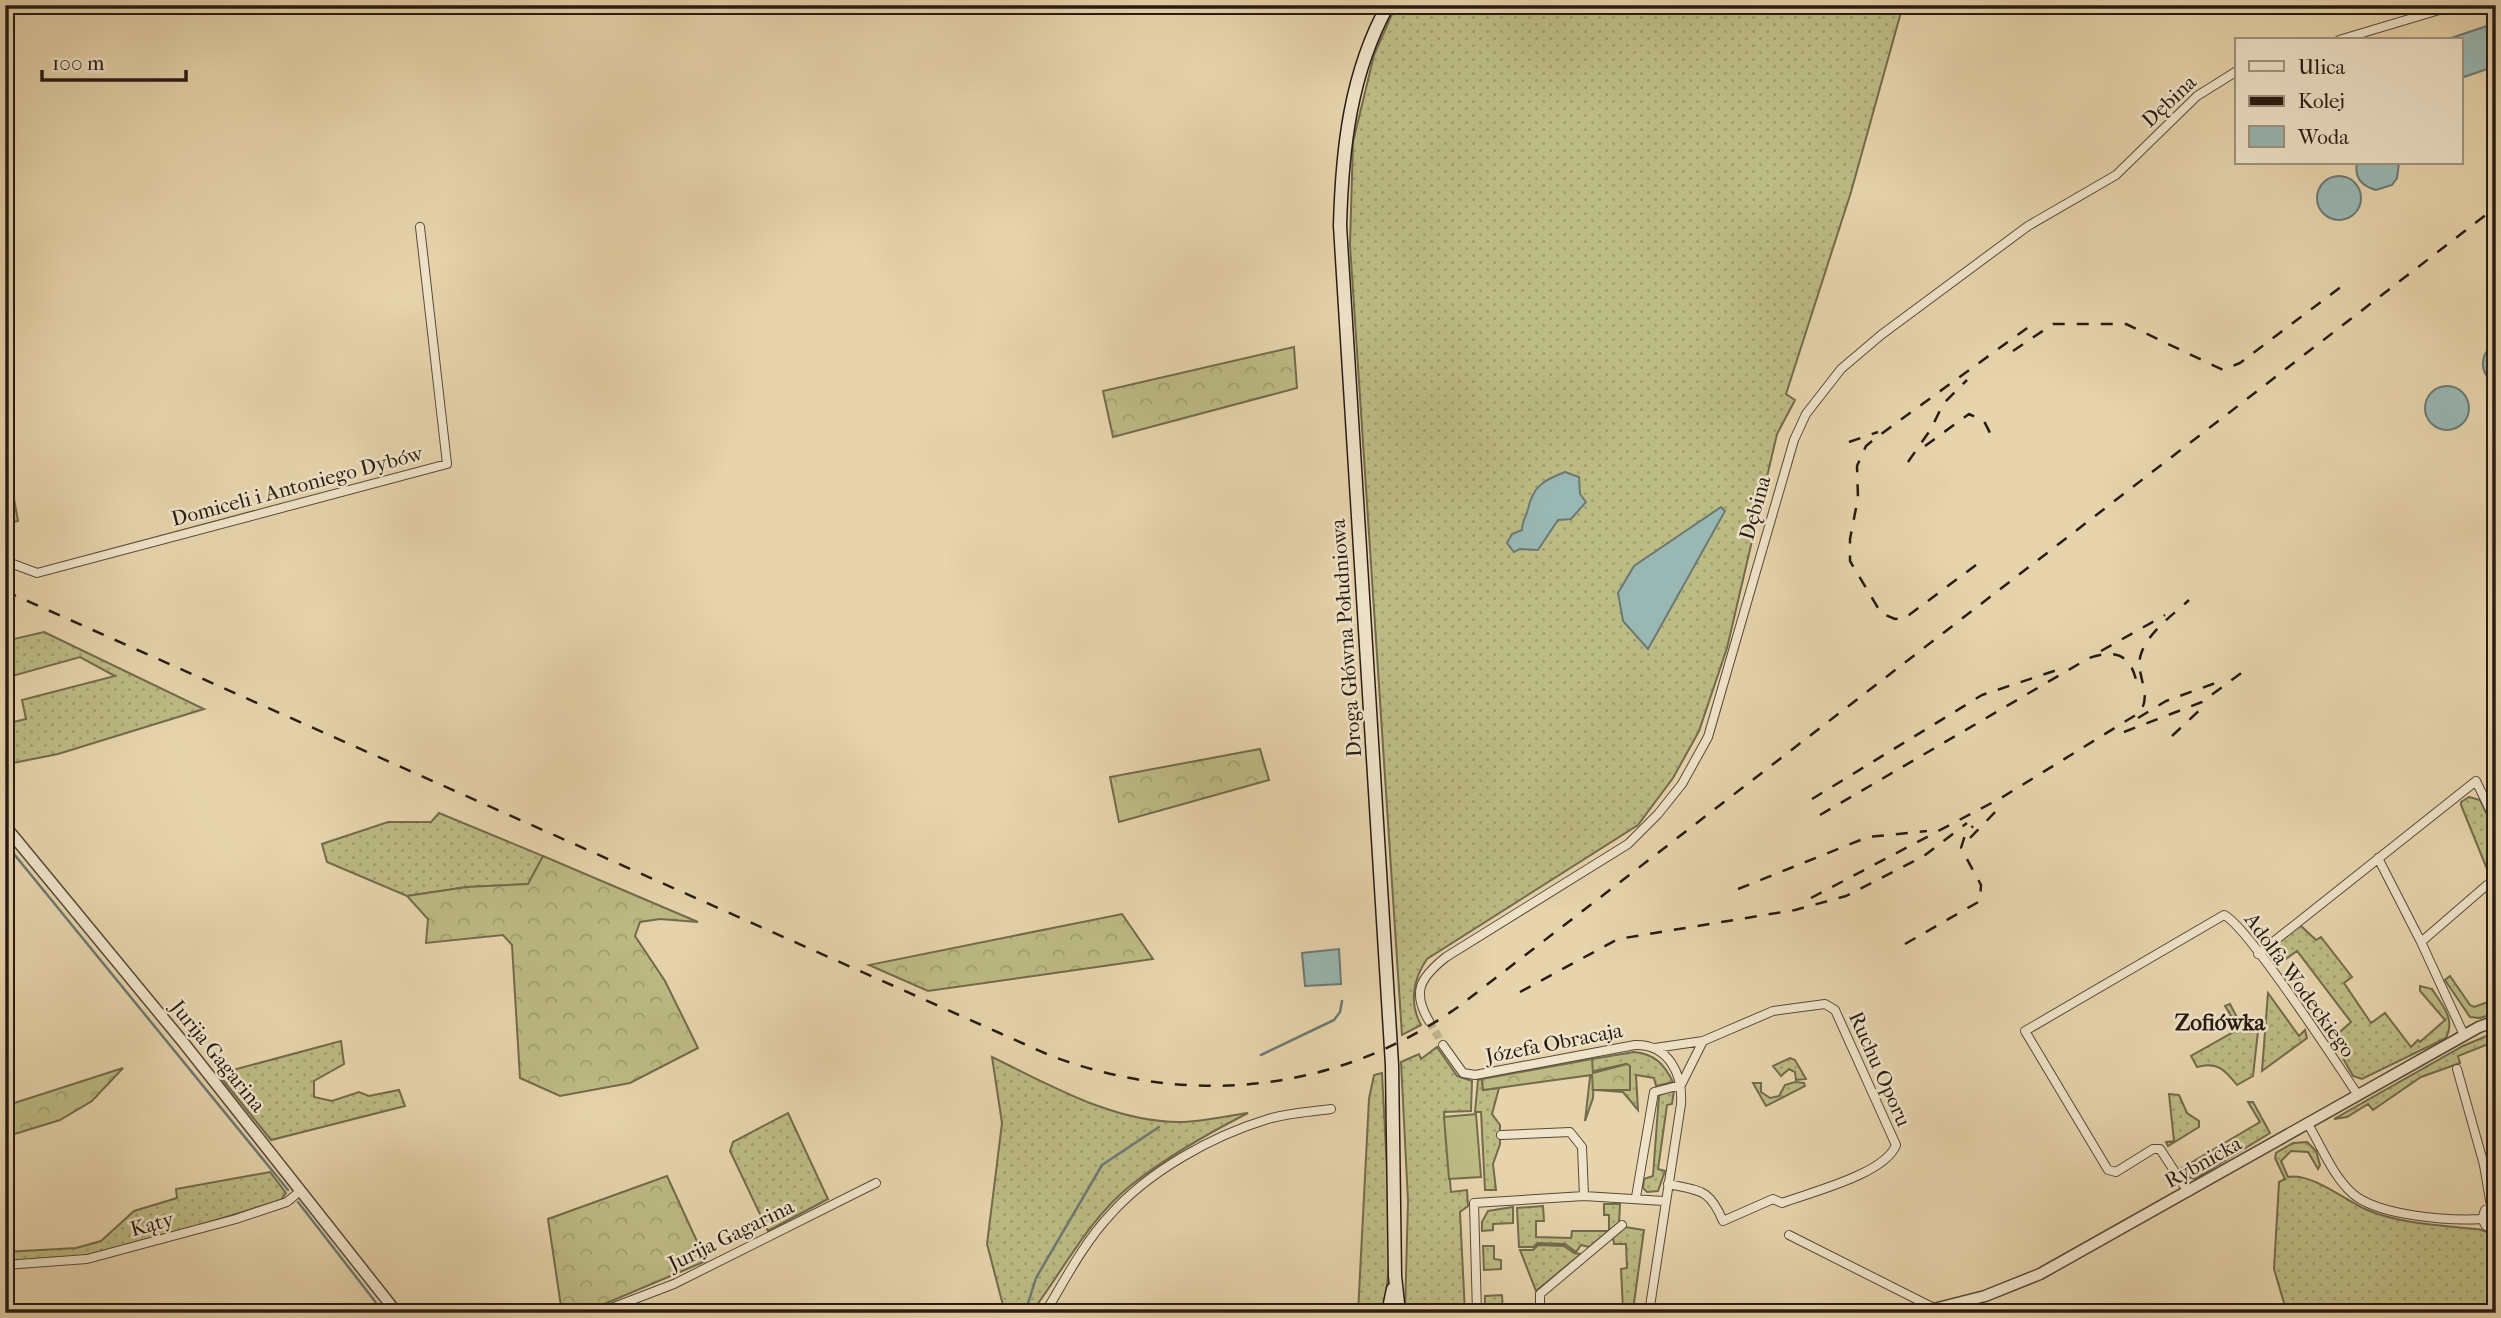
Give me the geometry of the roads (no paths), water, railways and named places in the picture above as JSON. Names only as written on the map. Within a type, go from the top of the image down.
[{"type":"main road","name":"Droga Główna Południowa","points":[[1388,5],[1365,57],[1352,100],[1345,138],[1340,226],[1394,1094],[1395,1276],[1399,1313]]},
{"type":"main road","name":"Droga Główna Południowa","points":[[1388,1313],[1395,1276]]},
{"type":"street","points":[[2346,38],[2456,5]]},
{"type":"street","name":"Dębina","points":[[1429,1021],[1419,1000],[1427,972],[1446,957],[1628,844],[1658,814],[1682,784],[1708,737],[1794,440],[1806,414],[1841,369],[2028,226],[2116,175],[2197,96],[2235,72]]},
{"type":"street","name":"Domiceli i Antoniego Dybów","points":[[5,561],[37,573],[447,464],[420,227]]},
{"type":"street","points":[[2258,954],[2476,781],[2496,822]]},
{"type":"street","name":"Jurija Gagarina","points":[[5,826],[397,1313]]},
{"type":"street","points":[[2378,858],[2464,1035]]},
{"type":"street","points":[[2421,942],[2487,885],[2496,882]]},
{"type":"street","name":"Adolfa Wodeckiego","points":[[2188,1192],[2160,1149],[2153,1149],[2116,1172],[2108,1170],[2025,1031],[2224,915],[2234,922],[2258,954],[2358,1095]]},
{"type":"street","name":"Ruchu Oporu","points":[[1655,1048],[1703,1041],[1773,1011],[1825,1004],[1835,1010],[1896,1145],[1885,1162],[1856,1176],[1782,1203],[1773,1199],[1723,1221],[1714,1199],[1706,1192],[1668,1184]]},
{"type":"street","name":"Rybnicka","points":[[1918,1313],[1985,1296],[2040,1274],[2464,1035],[2496,1021]]},
{"type":"street","points":[[1649,1313],[1664,1201],[1681,1104],[1681,1085],[1703,1041]]},
{"type":"street","name":"Józefa Obracaja","points":[[1443,1045],[1464,1073],[1475,1075],[1636,1045],[1655,1048],[1678,1072],[1681,1085]]},
{"type":"street","points":[[2457,1069],[2493,1207],[2484,1210],[2482,1219],[2486,1226],[2496,1228]]},
{"type":"street","points":[[1636,1197],[1654,1092],[1681,1085]]},
{"type":"street","points":[[1045,1313],[1078,1256],[1110,1214],[1168,1168],[1197,1150],[1268,1119],[1331,1109]]},
{"type":"street","points":[[2308,1124],[2350,1191],[2363,1201],[2448,1221],[2482,1219]]},
{"type":"street","points":[[1501,1135],[1570,1132],[1582,1147],[1584,1196]]},
{"type":"street","name":"Jurija Gagarina","points":[[598,1313],[674,1284],[877,1183]]},
{"type":"street","name":"Kąty","points":[[5,1265],[87,1259],[155,1242],[287,1202],[300,1191]]},
{"type":"street","points":[[1477,1313],[1474,1203],[1584,1196],[1636,1197],[1664,1201]]},
{"type":"street","points":[[1540,1313],[1540,1294],[1622,1225]]},
{"type":"street","points":[[1789,1235],[1936,1309]]},
{"type":"water","points":[[2496,23],[2496,66],[2462,78],[2462,38],[2451,38]]},
{"type":"water","points":[[2357,164],[2399,164],[2397,178],[2392,185],[2376,190],[2363,184]]},
{"type":"water","points":[[2339,176],[2354,183],[2361,198],[2354,213],[2339,220],[2324,213],[2317,198],[2324,183]]},
{"type":"water","points":[[2496,343],[2496,384],[2486,375],[2483,364],[2486,353]]},
{"type":"water","points":[[2447,386],[2462,393],[2469,408],[2462,423],[2447,430],[2432,423],[2425,408],[2432,393]]},
{"type":"water","points":[[1565,472],[1579,477],[1580,494],[1586,502],[1571,519],[1558,520],[1538,550],[1520,549],[1514,552],[1507,543],[1512,534],[1522,530],[1536,489],[1545,481]]},
{"type":"water","points":[[1721,507],[1725,511],[1648,649],[1623,621],[1618,593],[1634,566]]},
{"type":"water","points":[[1339,949],[1341,984],[1305,986],[1302,953]]},
{"type":"waterway","points":[[5,843],[288,1190]]},
{"type":"waterway","points":[[1261,1055],[1334,1020],[1340,1012],[1342,1001]]},
{"type":"waterway","points":[[1025,1313],[1036,1278],[1102,1165],[1159,1127]]},
{"type":"waterway","points":[[298,1202],[384,1313]]},
{"type":"tunnel","points":[[1429,1021],[1443,1045]]},
{"type":"railway","points":[[5,591],[1049,1055],[1101,1072],[1154,1082],[1207,1086],[1260,1083],[1312,1074],[1362,1058],[1411,1036],[1458,1007],[2496,207]]},
{"type":"railway","points":[[2013,351],[2053,324],[2126,324],[2223,370],[2240,363],[2342,286]]},
{"type":"railway","points":[[1976,565],[1905,618],[1895,619],[1881,613],[1850,561],[1850,539],[1858,498],[1857,466],[1866,446],[1877,437],[2034,323]]},
{"type":"railway","points":[[1908,462],[1931,429],[1943,404],[1967,380]]},
{"type":"railway","points":[[1925,446],[1969,414],[1984,421],[1992,437]]},
{"type":"railway","points":[[1849,442],[1878,432]]},
{"type":"railway","points":[[1811,898],[2001,798],[2139,713],[2145,699],[2140,669],[2144,646],[2162,624],[2189,600]]},
{"type":"railway","points":[[2101,651],[2165,615]]},
{"type":"railway","points":[[1820,815],[2089,658],[2107,654],[2121,656],[2131,666],[2137,684]]},
{"type":"railway","points":[[1812,799],[1982,695],[2060,669]]},
{"type":"railway","points":[[2124,732],[2202,702],[2244,671]]},
{"type":"railway","points":[[2138,718],[2166,701],[2221,681]]},
{"type":"railway","points":[[2172,736],[2205,705]]},
{"type":"railway","points":[[1970,838],[1999,808]]},
{"type":"railway","points":[[1520,992],[1618,939],[1795,910],[1846,896],[1924,856],[1967,823]]},
{"type":"railway","points":[[1905,944],[1980,901],[1981,885],[1961,848],[1965,835],[1973,826]]},
{"type":"railway","points":[[1738,889],[1868,837],[1927,831]]},
{"type":"district","name":"Zofiówka","points":[[2220,1022]]}]
